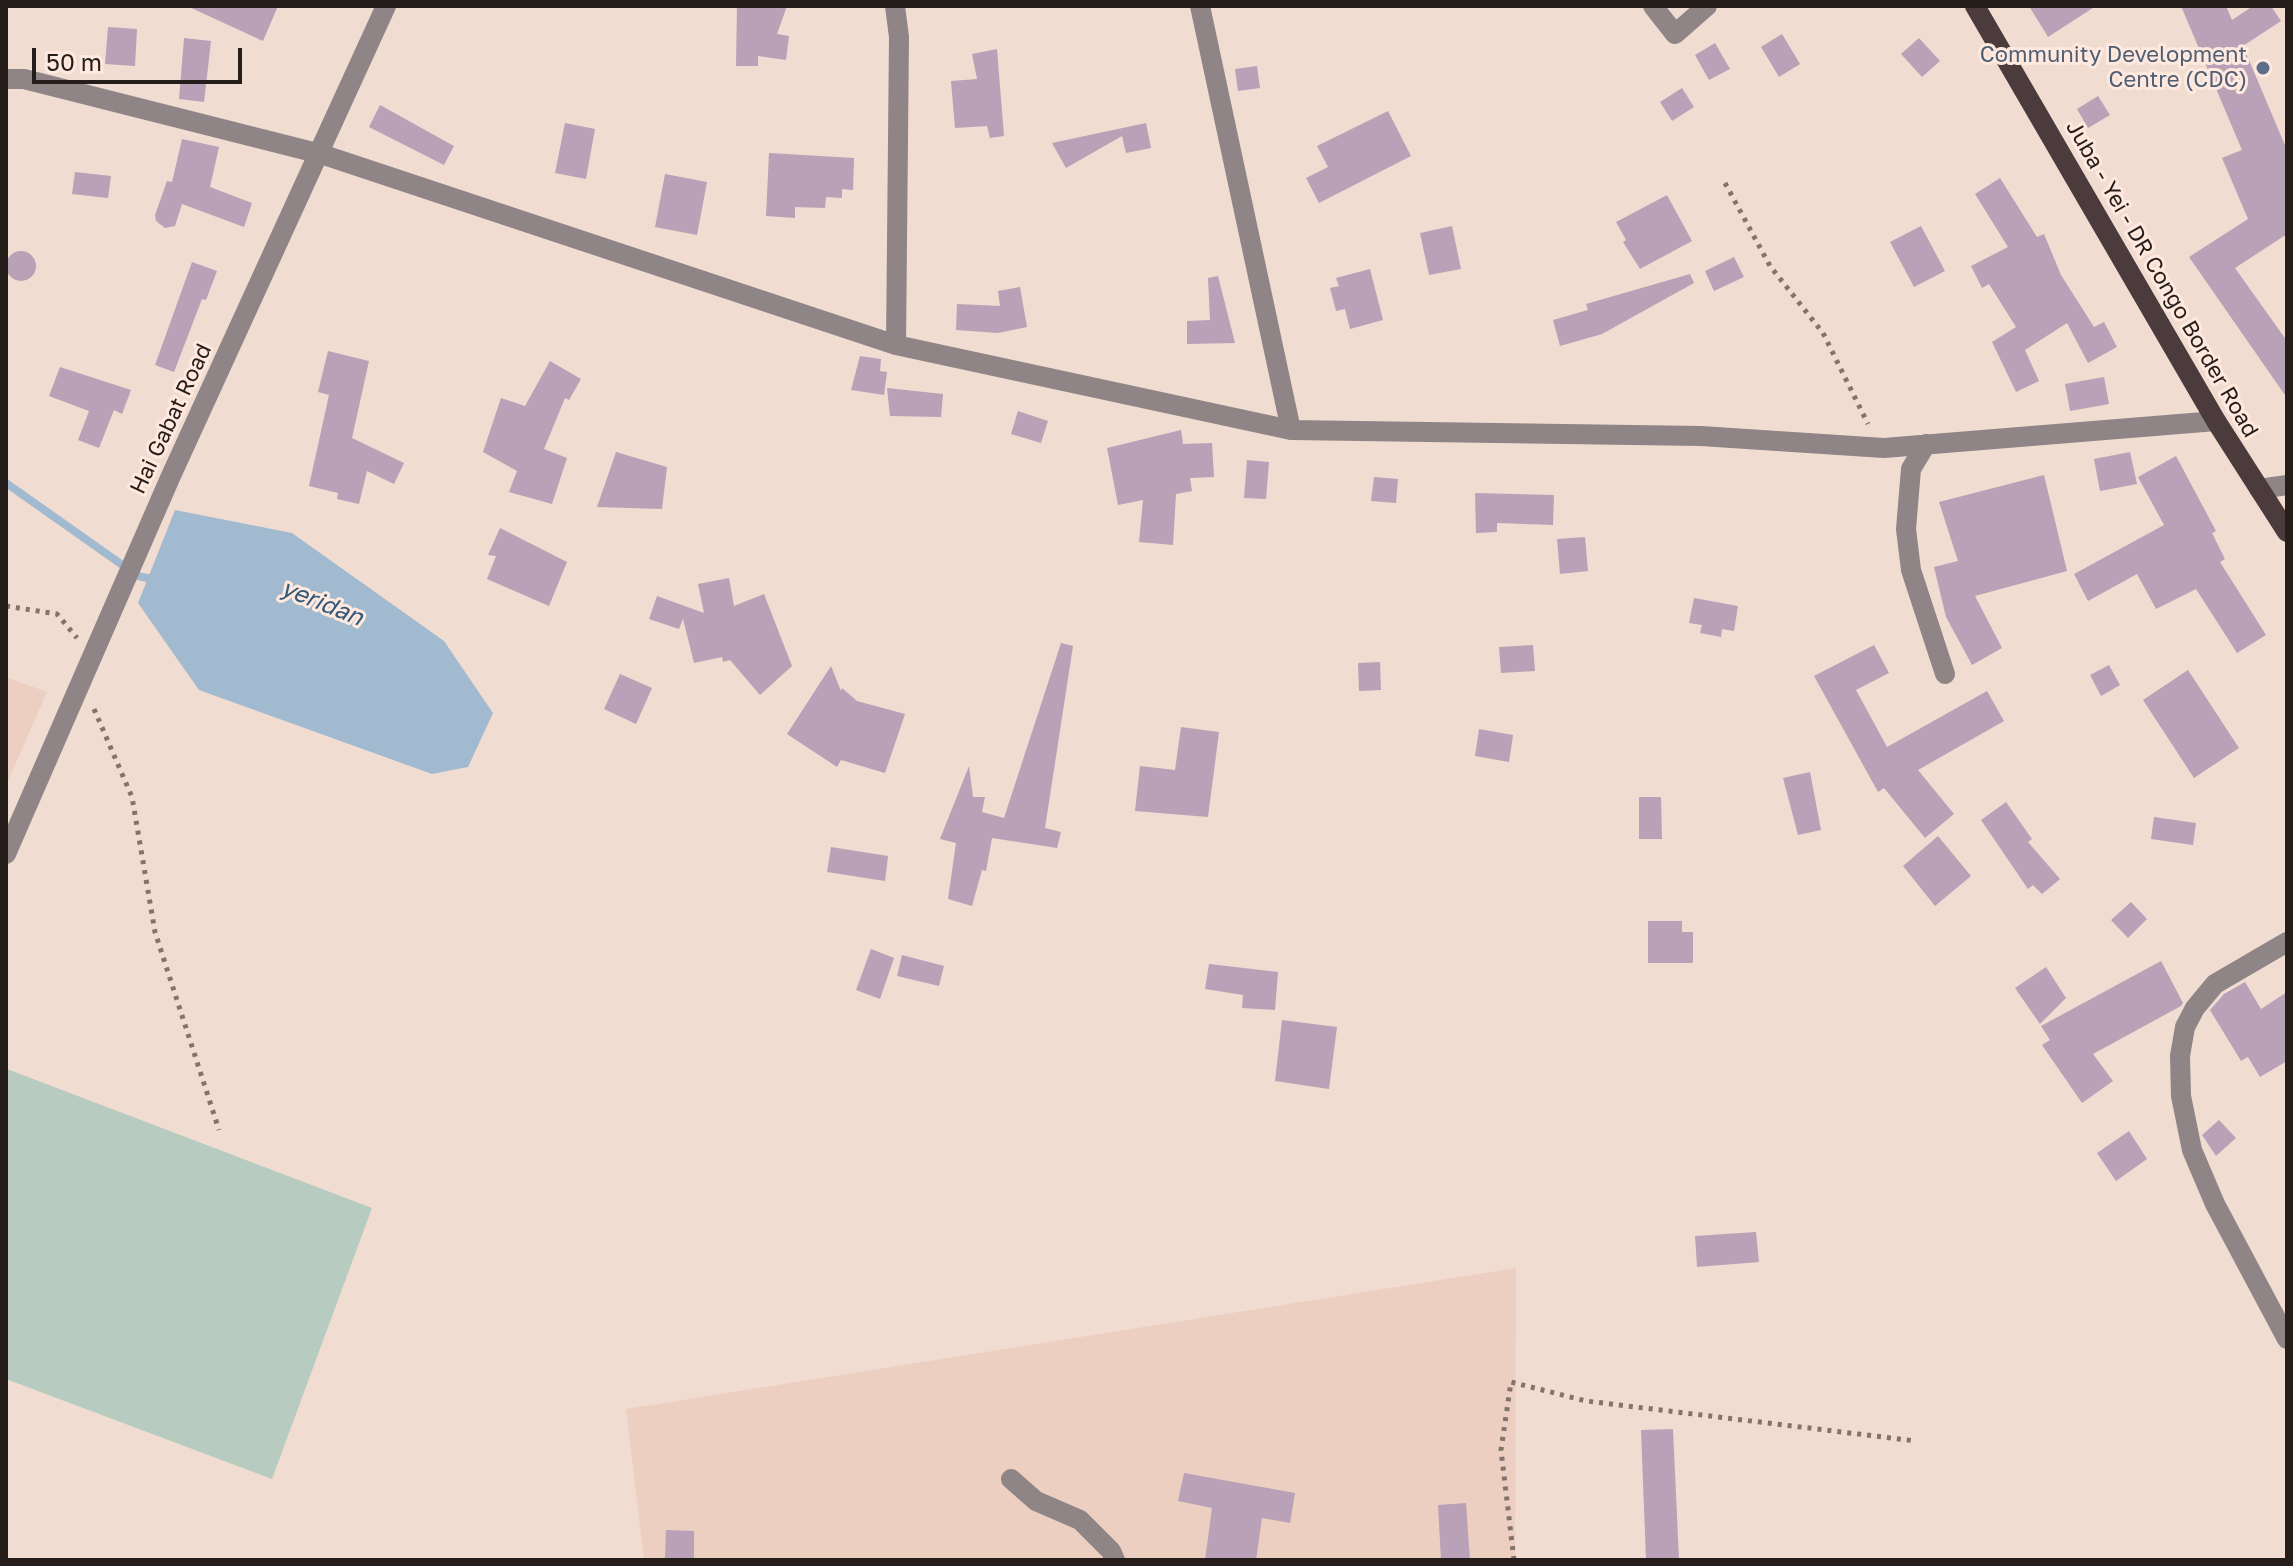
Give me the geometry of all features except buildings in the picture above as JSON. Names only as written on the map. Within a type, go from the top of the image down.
[{"type":"main road","name":"Juba - Yei - DR Congo Border Road","points":[[1975,6],[2216,421],[2287,532]]},
{"type":"street","name":"Hai Gabat Road","points":[[6,854],[137,553],[386,6]]},
{"type":"street","points":[[895,6],[899,37],[896,345]]},
{"type":"street","points":[[1200,6],[1291,430]]},
{"type":"street","points":[[1653,6],[1675,34],[1707,6]]},
{"type":"street","points":[[6,79],[24,79],[321,154],[896,345],[1291,430],[1701,436],[1884,448],[2216,421]]},
{"type":"street","points":[[1926,444],[1911,469],[1906,529],[1911,570],[1945,674]]},
{"type":"street","points":[[2259,489],[2287,485]]},
{"type":"street","points":[[2287,942],[2215,984],[2195,1008],[2185,1027],[2180,1056],[2181,1096],[2192,1150],[2215,1204],[2287,1339]]},
{"type":"street","points":[[1011,1479],[1036,1501],[1080,1520],[1111,1551],[1115,1560]]},
{"type":"path","points":[[1725,183],[1770,266],[1823,333],[1861,412],[1884,448]]},
{"type":"path","points":[[6,606],[57,614],[77,638],[82,680],[132,797],[155,932],[219,1130]]},
{"type":"path","points":[[1514,1560],[1501,1450],[1511,1382],[1586,1401],[1916,1441]]},
{"type":"shaded area","points":[[6,677],[47,692],[6,785]]},
{"type":"shaded area","points":[[1516,1268],[1515,1560],[644,1560],[626,1409]]},
{"type":"green space","points":[[7,1069],[372,1208],[272,1479],[6,1379]]},
{"type":"water","name":"yeridan","points":[[175,510],[292,533],[444,641],[493,713],[468,767],[432,774],[199,690],[138,603]]},
{"type":"waterway","points":[[6,483],[138,576],[156,580]]},
{"type":"place","name":"Community Development Centre (CDC)","points":[[2263,68]]}]
